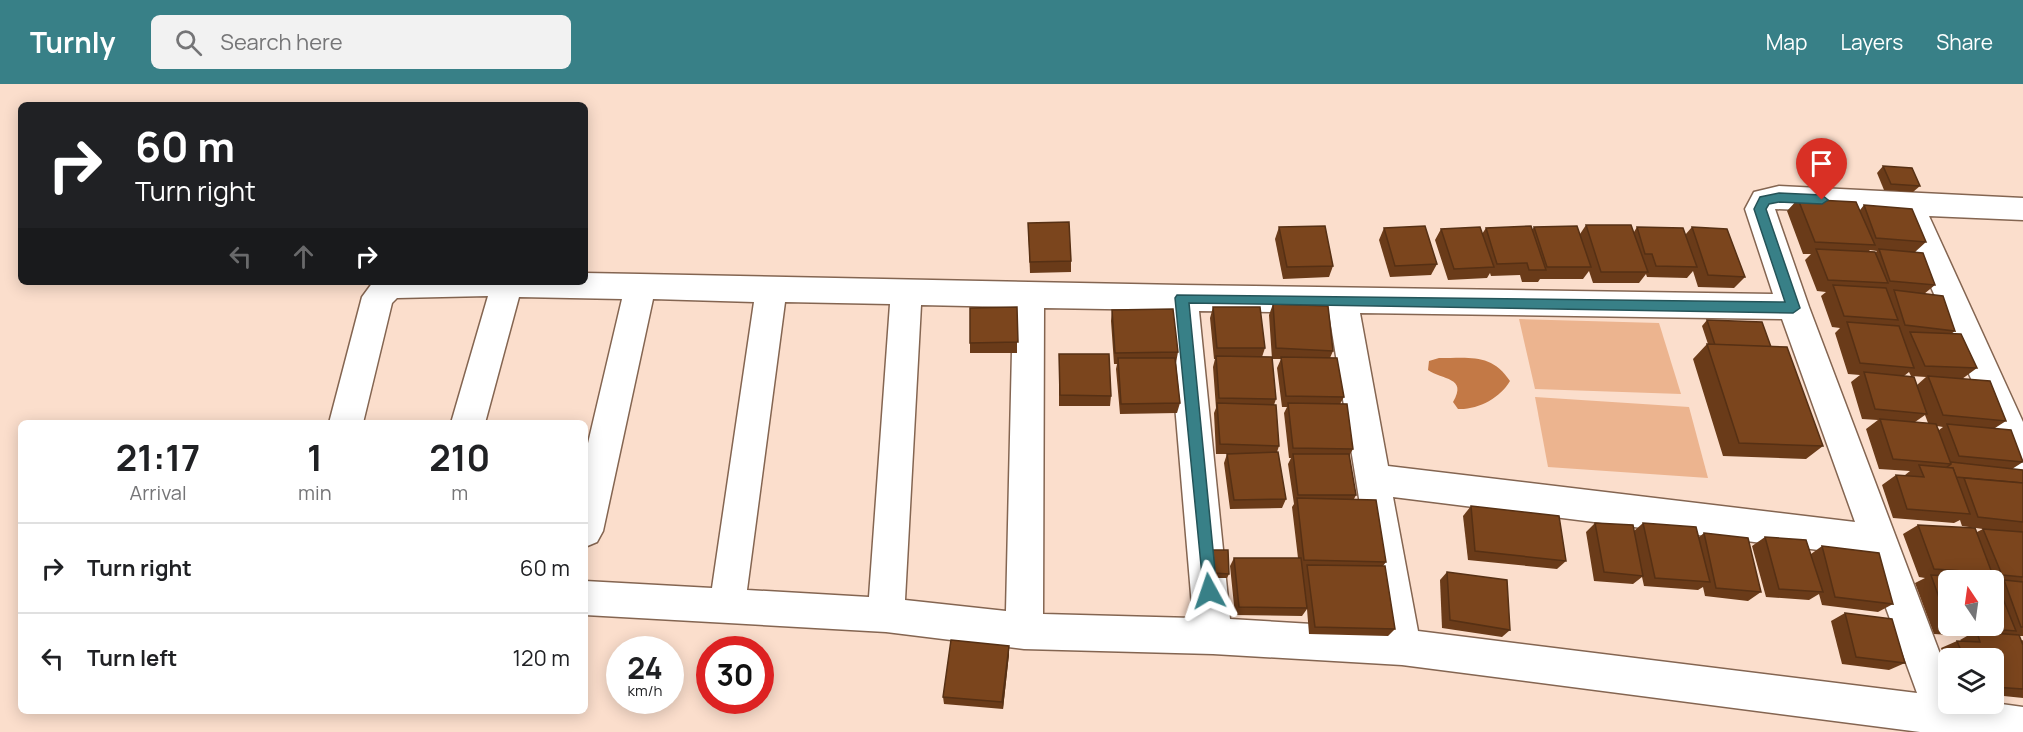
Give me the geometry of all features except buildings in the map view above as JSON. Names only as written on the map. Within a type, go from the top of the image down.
[{"type":"street","points":[[1938,698],[1793,308],[1760,209],[1764,200],[1779,197],[2023,209]]},
{"type":"street","points":[[1909,204],[2023,459]]},
{"type":"street","points":[[347,420],[378,297],[386,289],[397,285]]},
{"type":"street","points":[[469,420],[507,285]]},
{"type":"street","points":[[574,285],[1793,308]]},
{"type":"street","points":[[588,518],[640,286]]},
{"type":"street","points":[[727,607],[771,288]]},
{"type":"street","points":[[886,615],[906,291]]},
{"type":"street","points":[[1024,631],[1029,294]]},
{"type":"street","points":[[1182,298],[1213,636]]},
{"type":"street","points":[[1342,300],[1402,647]]},
{"type":"street","points":[[1372,479],[1880,541]]},
{"type":"street","points":[[588,598],[886,615],[1024,631],[1213,636],[1402,647],[1938,713]]},
{"type":"street","points":[[1944,714],[2023,726]]},
{"type":"shaded area","points":[[1519,319],[1659,323],[1681,394],[1535,389]]},
{"type":"shaded area","points":[[1439,358],[1470,358],[1488,361],[1503,372],[1510,381],[1488,402],[1466,409],[1458,409],[1453,402],[1457,394],[1455,384],[1428,370],[1429,361]]},
{"type":"shaded area","points":[[1535,397],[1689,407],[1708,478],[1548,467]]},
{"type":"route","points":[[1209,591],[1182,298],[1793,308],[1760,209],[1764,200],[1779,197],[1822,200]]}]
